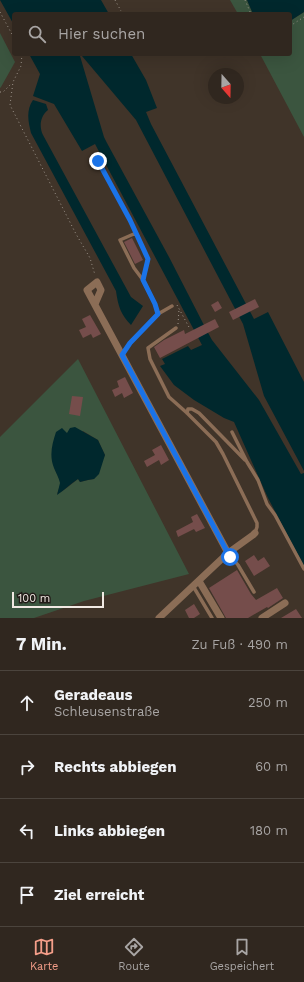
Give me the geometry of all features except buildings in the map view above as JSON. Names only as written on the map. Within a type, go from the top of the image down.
[{"type":"street","points":[[95,304],[101,290],[97,282],[87,290],[228,553]]},
{"type":"street","points":[[159,618],[228,553],[255,533]]},
{"type":"street","points":[[199,580],[221,618]]},
{"type":"street","points":[[262,618],[285,603]]},
{"type":"lane","points":[[143,280],[148,259],[136,233],[120,240],[134,268],[143,280],[155,304],[158,314]]},
{"type":"lane","points":[[122,355],[130,343],[158,314],[172,306]]},
{"type":"lane","points":[[176,328],[148,348],[150,359],[169,397],[187,412],[216,442],[224,454],[257,523],[255,533]]},
{"type":"lane","points":[[187,412],[188,409],[192,409],[199,413],[247,462]]},
{"type":"lane","points":[[232,432],[258,480],[267,504],[275,515],[304,569]]},
{"type":"lane","points":[[228,553],[254,592]]},
{"type":"lane","points":[[193,586],[212,618]]},
{"type":"path","points":[[116,0],[121,11]]},
{"type":"path","points":[[245,0],[250,12]]},
{"type":"path","points":[[0,12],[12,34]]},
{"type":"path","points":[[292,25],[304,17]]},
{"type":"path","points":[[22,56],[21,66],[13,82],[10,105],[90,258],[97,282]]},
{"type":"path","points":[[0,92],[2,92],[13,82]]},
{"type":"path","points":[[98,161],[136,233]]},
{"type":"path","points":[[172,306],[176,303],[190,329]]},
{"type":"path","points":[[176,328],[178,323],[178,308]]},
{"type":"green space","points":[[230,0],[247,0],[252,12],[237,12]]},
{"type":"green space","points":[[304,12],[304,137],[261,56],[292,56],[292,20]]},
{"type":"green space","points":[[0,33],[15,62],[0,88]]},
{"type":"green space","points":[[78,359],[189,574],[84,601],[34,618],[0,618],[0,437]],"holes":[[[83,431],[98,440],[105,455],[94,479],[80,482],[78,479],[57,494],[61,483],[54,467]]]},
{"type":"water","points":[[0,0],[101,0],[108,12],[12,12],[12,21]]},
{"type":"water","points":[[247,0],[304,0],[304,12],[292,20],[292,12],[252,12]]},
{"type":"water","points":[[30,56],[80,56],[104,137],[206,329],[212,340],[259,400],[301,474],[304,473],[304,566],[268,498],[234,422],[224,418],[194,400],[174,385],[160,366],[165,364],[162,359],[188,346],[191,350],[202,345],[95,144],[82,151],[54,104],[33,96],[40,74]]},
{"type":"water","points":[[82,56],[132,56],[146,80],[157,108],[146,112],[151,124],[254,319],[268,312],[304,382],[304,471],[264,396],[243,324],[136,120]]},
{"type":"water","points":[[33,100],[46,104],[48,110],[43,115],[41,122],[43,135],[131,297],[143,306],[131,325],[122,314],[116,291],[31,133],[28,116],[29,108]]},
{"type":"water","points":[[75,427],[98,440],[105,455],[99,474],[94,479],[80,482],[78,479],[57,495],[60,483],[52,464],[53,441],[56,432],[62,428],[67,433],[70,428]]},
{"type":"route","points":[[98,161],[130,220],[148,259],[143,280],[155,304],[158,314],[130,343],[122,355],[230,557]]}]
